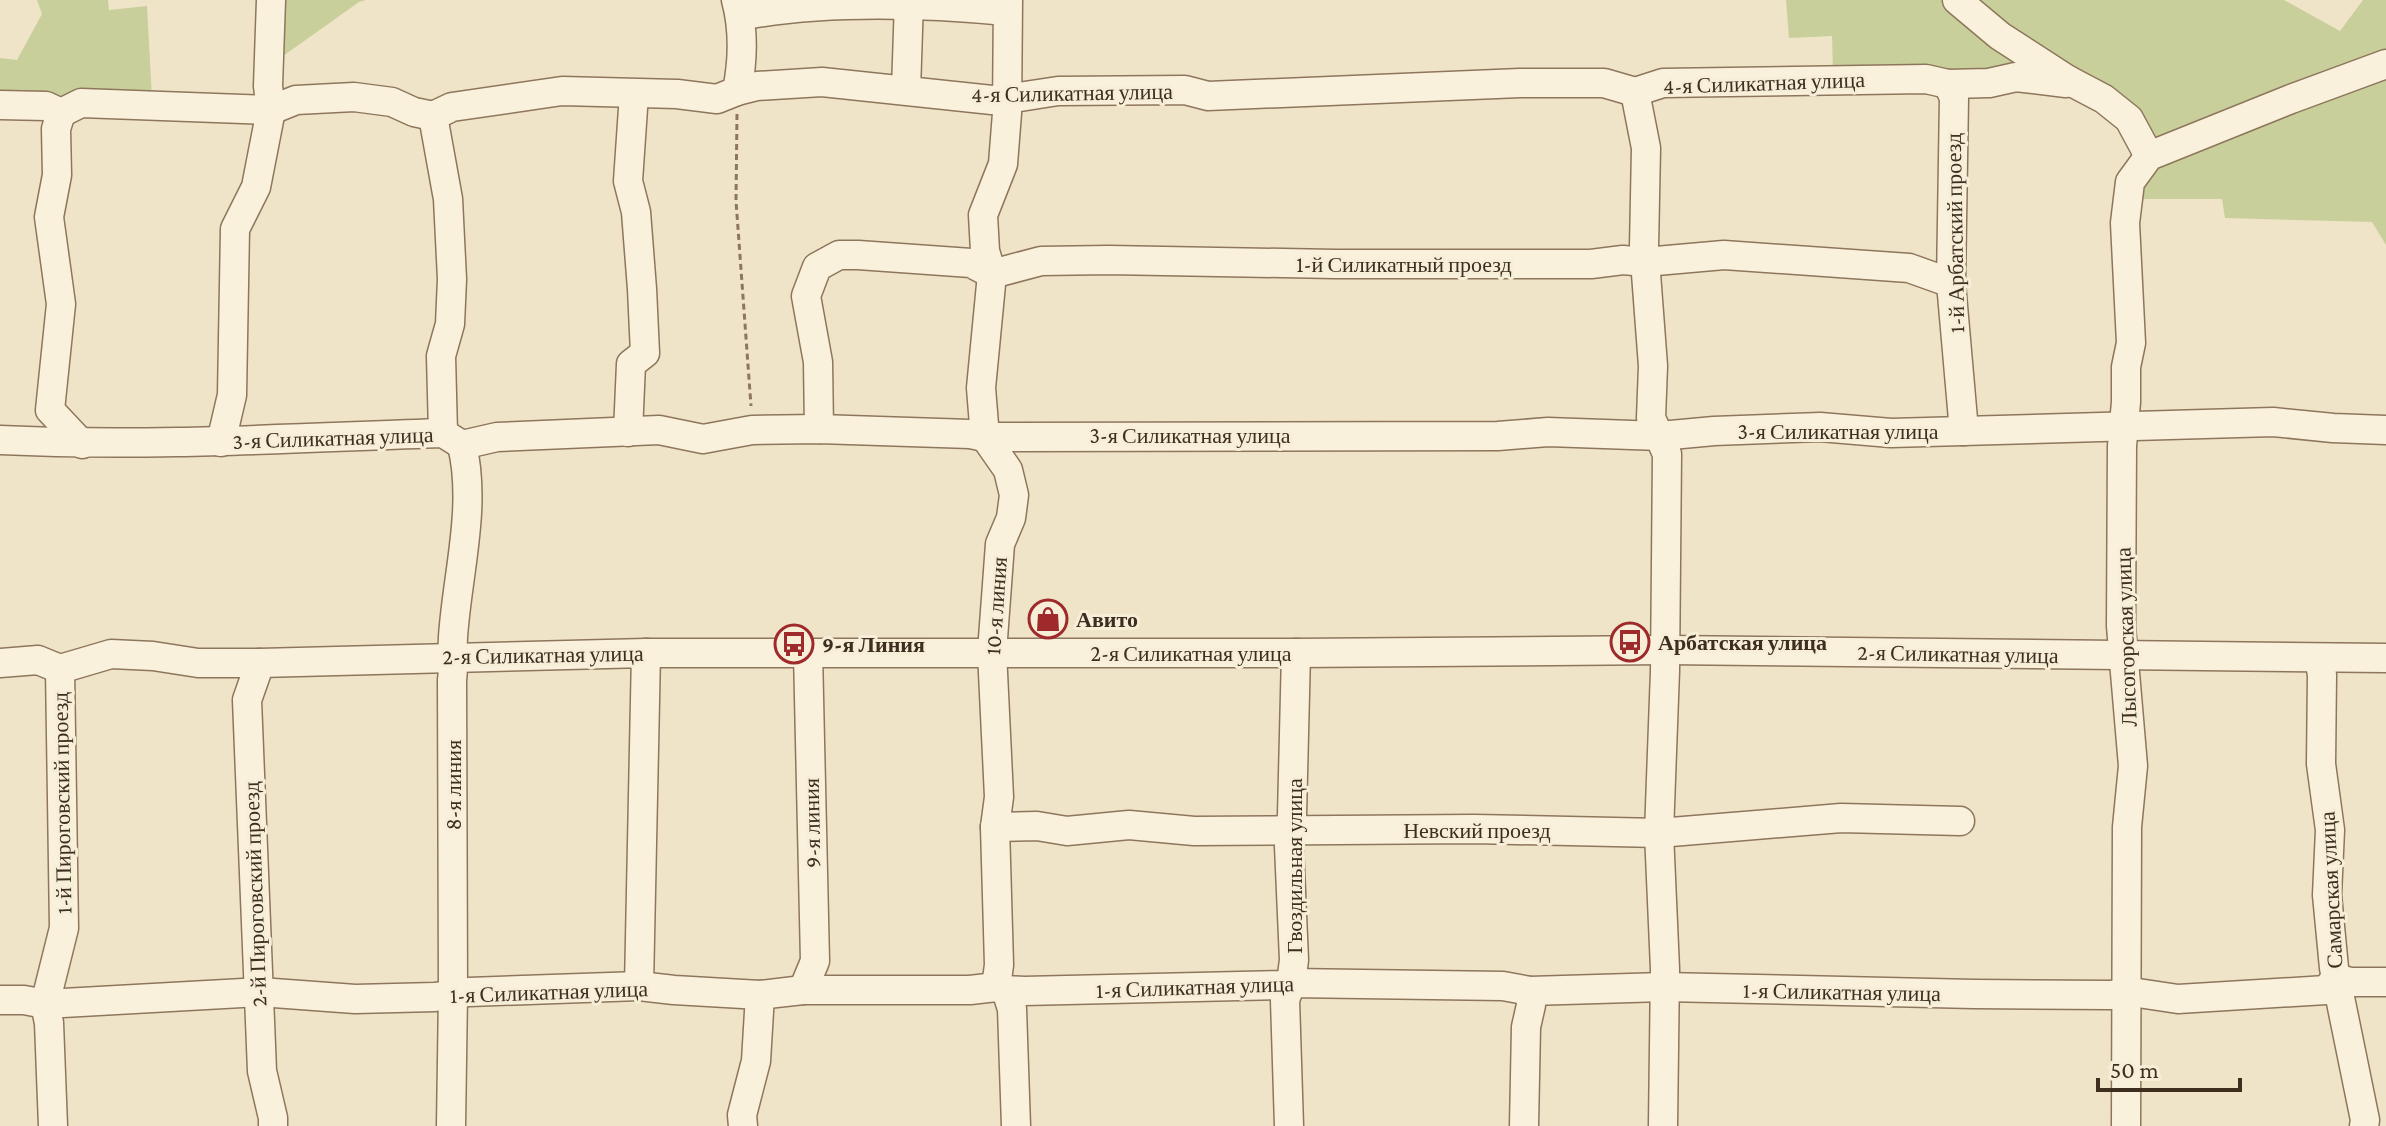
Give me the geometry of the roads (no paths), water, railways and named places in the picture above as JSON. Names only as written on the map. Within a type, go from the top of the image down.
[{"type":"street","points":[[221,442],[232,395],[235,229],[256,187],[271,110],[268,86],[271,0]]},
{"type":"street","points":[[1957,0],[2000,36],[2068,80],[2104,99],[2129,119],[2149,156],[2386,64]]},
{"type":"street","points":[[737,91],[741,72],[738,8],[756,11],[817,1],[1008,5],[1003,164],[983,215],[985,251],[992,274],[981,388],[985,437]]},
{"type":"street","points":[[906,90],[909,1]]},
{"type":"street","name":"4-я Силикатная улица","points":[[433,116],[452,107],[562,91],[677,94],[717,99],[757,86],[822,82],[992,100],[1058,91],[1185,90],[1208,96],[1520,83],[1604,83],[1635,92],[1663,83],[1926,79],[1948,84],[1989,83],[2016,77],[2066,83],[2068,80]]},
{"type":"street","name":"1-й Арбатский проезд","points":[[1948,84],[1954,98],[1951,283],[1964,431]]},
{"type":"street","points":[[1635,92],[1646,148],[1643,211],[1653,366],[1651,418],[1667,454],[1666,650],[1659,833],[1664,987],[1663,1126]]},
{"type":"street","points":[[628,432],[631,364],[645,353],[636,212],[628,181],[634,94]]},
{"type":"street","points":[[82,444],[50,410],[61,304],[49,217],[57,175],[56,129],[61,113],[81,103],[271,110],[296,100],[354,97],[392,102],[433,116]]},
{"type":"street","points":[[0,105],[46,106],[61,113]]},
{"type":"street","name":"8-я линия","points":[[433,116],[448,199],[452,279],[450,324],[441,356],[452,439],[467,464],[465,537],[452,640],[455,658],[452,680],[451,1126]]},
{"type":"street","name":"Лысогорская улица","points":[[2126,1126],[2127,827],[2133,766],[2121,626],[2122,476],[2126,367],[2131,343],[2125,223],[2130,182],[2149,156]]},
{"type":"street","points":[[819,429],[818,362],[806,296],[817,267],[839,255],[858,255],[971,263],[992,274]]},
{"type":"street","name":"1-й Силикатный проезд","points":[[992,274],[1041,261],[1068,260],[1591,264],[1724,255],[1909,268],[1951,283]]},
{"type":"street","points":[[6,440],[50,410]]},
{"type":"street","name":"3-я Силикатная улица","points":[[6,440],[82,444],[452,439],[659,430],[703,439],[752,430],[819,429],[985,437],[1498,436],[1548,432],[1660,436],[1820,427],[1891,433],[2273,422],[2386,430]]},
{"type":"street","points":[[1008,470],[1037,435]]},
{"type":"street","name":"10-я линия","points":[[985,437],[1008,470],[1014,495],[1011,518],[1000,544],[992,652],[999,797],[995,827],[999,965],[1001,988],[1012,1009],[1016,1126]]},
{"type":"street","name":"2-я Силикатная улица","points":[[0,663],[38,660],[60,669],[111,654],[198,663],[260,663],[646,653],[1666,650],[2386,658]]},
{"type":"street","points":[[639,986],[646,653]]},
{"type":"street","name":"9-я линия","points":[[803,990],[815,961],[808,653]]},
{"type":"street","name":"Гвоздильная улица","points":[[1289,1126],[1285,1000],[1294,960],[1289,846],[1296,653]]},
{"type":"street","name":"Самарская улица","points":[[2319,658],[2322,675],[2321,764],[2330,830],[2327,895],[2336,978],[2367,1124]]},
{"type":"street","name":"2-й Пироговский проезд","points":[[260,663],[247,700],[262,1071],[273,1126]]},
{"type":"street","name":"1-й Пироговский проезд","points":[[53,1126],[49,1023],[45,1004],[64,928],[60,669]]},
{"type":"street","name":"Невский проезд","points":[[995,827],[1037,826],[1067,831],[1129,825],[1194,831],[1474,829],[1659,833],[1841,818],[1960,821]]},
{"type":"street","name":"1-я Силикатная улица","points":[[0,1000],[45,1004],[260,992],[355,999],[639,986],[760,995],[803,990],[1291,983],[1503,986],[1530,991],[1664,987],[1958,994],[2127,994],[2178,999],[2326,990],[2336,978],[2350,982],[2386,982]]},
{"type":"street","points":[[1524,1126],[1530,991]]},
{"type":"street","points":[[743,1126],[742,1115],[756,1061],[760,995]]},
{"type":"place","name":"Авито","points":[[1048,619]]},
{"type":"place","name":"Арбатская улица","points":[[1630,642]]},
{"type":"place","name":"9-я Линия","points":[[794,644]]}]
